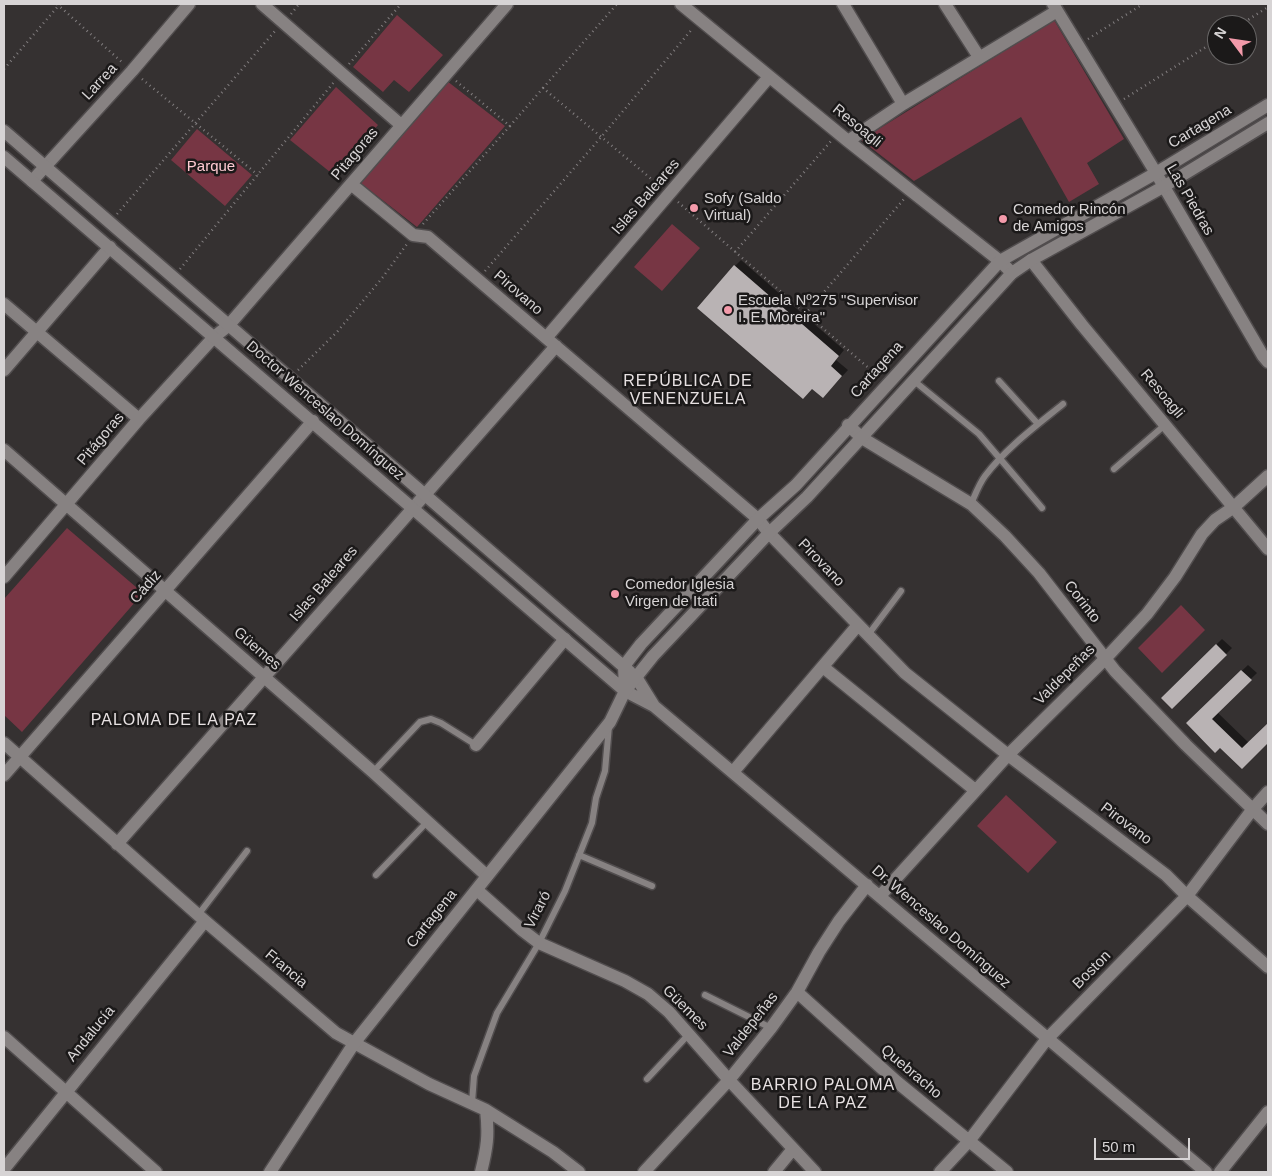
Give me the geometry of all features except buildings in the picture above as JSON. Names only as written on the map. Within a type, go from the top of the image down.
[{"type":"street","name":"Larrea","points":[[32,181],[190,4]]},
{"type":"street","points":[[262,4],[401,125]]},
{"type":"street","name":"Pitagoras","points":[[228,326],[507,4]]},
{"type":"street","name":"Resoagli","points":[[681,4],[769,77],[1000,261],[1012,273]]},
{"type":"street","points":[[844,4],[903,104]]},
{"type":"street","points":[[945,4],[979,57]]},
{"type":"street","points":[[844,136],[903,104],[1055,8]]},
{"type":"street","name":"Las Piedras","points":[[1055,8],[1268,362]]},
{"type":"street","name":"Islas Baleares","points":[[117,844],[425,495],[769,77]]},
{"type":"street","name":"Cartagena","points":[[625,691],[624,666],[641,644],[758,519],[796,485],[848,425],[1000,261],[1156,173],[1268,105]]},
{"type":"street","name":"Cartagena","points":[[270,1172],[355,1042],[610,722],[625,691],[653,656],[769,533],[807,497],[1012,273],[1031,260],[1163,187],[1268,124]]},
{"type":"street","name":"Doctor Wenceslao Domínguez","points":[[4,131],[636,677]]},
{"type":"street","name":"Doctor Wenceslao Domínguez","points":[[5,159],[110,247],[625,691]]},
{"type":"street","name":"Pirovano","points":[[351,184],[413,235],[428,237],[758,519],[769,533],[906,673],[1008,755],[1166,875],[1187,896],[1268,967]]},
{"type":"street","points":[[4,370],[110,247]]},
{"type":"street","name":"Resoagli","points":[[1031,260],[1082,325],[1268,549]]},
{"type":"street","points":[[4,304],[139,419]]},
{"type":"street","name":"Pitágoras","points":[[4,577],[139,419],[214,337],[228,326]]},
{"type":"street","name":"Cádiz","points":[[4,775],[312,421]]},
{"type":"street","name":"Corinto","points":[[848,425],[862,438],[970,504],[1005,536],[1039,573],[1105,659],[1151,710],[1268,824]]},
{"type":"street","name":"Güemes","points":[[4,450],[373,772],[487,876]]},
{"type":"street","name":"Valdepeñas","points":[[880,896],[1008,755],[1105,659],[1147,614],[1175,577],[1202,534],[1214,520],[1234,507],[1268,476]]},
{"type":"street","points":[[733,772],[858,625]]},
{"type":"street","points":[[476,745],[564,639]]},
{"type":"street","points":[[823,666],[975,790]]},
{"type":"street","name":"Dr. Wenceslao Domínguez","points":[[636,677],[654,706]]},
{"type":"street","name":"Dr. Wenceslao Domínguez","points":[[625,691],[654,706],[880,896],[1046,1040],[1206,1172]]},
{"type":"street","name":"Francia","points":[[4,743],[201,918],[336,1033],[429,1084],[486,1110],[553,1152],[579,1172]]},
{"type":"street","name":"Boston","points":[[940,1172],[969,1141],[1046,1040],[1187,896],[1252,810],[1268,792]]},
{"type":"street","name":"Valdepeñas","points":[[644,1172],[729,1080],[771,1028],[797,992],[839,921],[867,885]]},
{"type":"street","name":"Güemes","points":[[476,890],[539,943],[625,981],[648,994],[669,1012],[729,1080],[815,1172]]},
{"type":"street","name":"Andalucía","points":[[4,1169],[201,918]]},
{"type":"street","name":"Quebracho","points":[[797,992],[896,1082],[1007,1172]]},
{"type":"street","points":[[4,1037],[156,1172]]},
{"type":"street","points":[[481,1172],[487,1151],[489,1131],[486,1110]]},
{"type":"street","points":[[1220,1172],[1268,1112]]},
{"type":"street","points":[[774,1172],[793,1149]]},
{"type":"lane","points":[[913,380],[979,434],[1042,508]]},
{"type":"lane","points":[[999,381],[1038,424]]},
{"type":"lane","points":[[970,504],[984,477],[1000,458],[1063,404]]},
{"type":"lane","points":[[1114,469],[1166,424]]},
{"type":"lane","points":[[868,635],[901,591]]},
{"type":"lane","points":[[373,772],[420,722],[431,719],[441,723],[476,745]]},
{"type":"lane","name":"Viraró","points":[[472,1103],[474,1076],[497,1013],[539,943],[566,891],[592,823],[596,798],[605,771],[610,722]]},
{"type":"lane","points":[[376,875],[428,821]]},
{"type":"lane","points":[[201,918],[247,851]]},
{"type":"lane","points":[[579,855],[652,886]]},
{"type":"lane","points":[[705,995],[771,1028]]},
{"type":"lane","points":[[647,1079],[689,1034]]},
{"type":"path","points":[[4,69],[59,4],[132,71],[258,175]]},
{"type":"path","points":[[172,277],[401,4]]},
{"type":"path","points":[[290,378],[338,332],[383,277],[413,235],[617,4]]},
{"type":"path","points":[[1078,45],[1143,4]]},
{"type":"path","points":[[1256,15],[1268,7]]},
{"type":"path","points":[[477,279],[700,20]]},
{"type":"path","points":[[109,222],[283,22]]},
{"type":"path","points":[[1114,105],[1207,46]]},
{"type":"path","points":[[447,73],[510,126]]},
{"type":"path","points":[[543,88],[602,136],[886,384]]},
{"type":"path","points":[[735,252],[844,136]]},
{"type":"path","points":[[805,314],[912,190]]},
{"type":"green space","points":[[397,15],[443,55],[409,92],[394,80],[383,92],[353,67]]},
{"type":"green space","points":[[1054,20],[1124,139],[1087,163],[1099,184],[1069,202],[1021,117],[914,181],[861,140]]},
{"type":"green space","points":[[447,81],[505,126],[417,227],[358,181]]},
{"type":"green space","points":[[336,87],[378,125],[335,176],[290,140]]},
{"type":"green space","name":"Parque","points":[[197,129],[252,175],[225,206],[171,160]]},
{"type":"green space","points":[[672,224],[700,248],[662,291],[634,267]]},
{"type":"green space","points":[[67,528],[143,593],[22,732],[4,715],[4,599]]},
{"type":"green space","points":[[1181,605],[1205,630],[1162,673],[1138,648]]},
{"type":"green space","points":[[1006,795],[1057,842],[1028,873],[977,826]]},
{"type":"place","name":"Sofy (Saldo Virtual)","points":[[694,208]]},
{"type":"place","name":"Comedor Rincón de Amigos","points":[[1003,219]]},
{"type":"place","name":"Escuela Nº275 \"Supervisor I. E. Moreira\"","points":[[728,310]]},
{"type":"place","name":"Comedor Iglesia Virgen de Itati","points":[[615,594]]},
{"type":"district","name":"REPÚBLICA DE VENENZUELA","points":[[688,391]]},
{"type":"district","name":"PALOMA DE LA PAZ","points":[[174,721]]},
{"type":"district","name":"BARRIO PALOMA DE LA PAZ","points":[[823,1095]]}]
